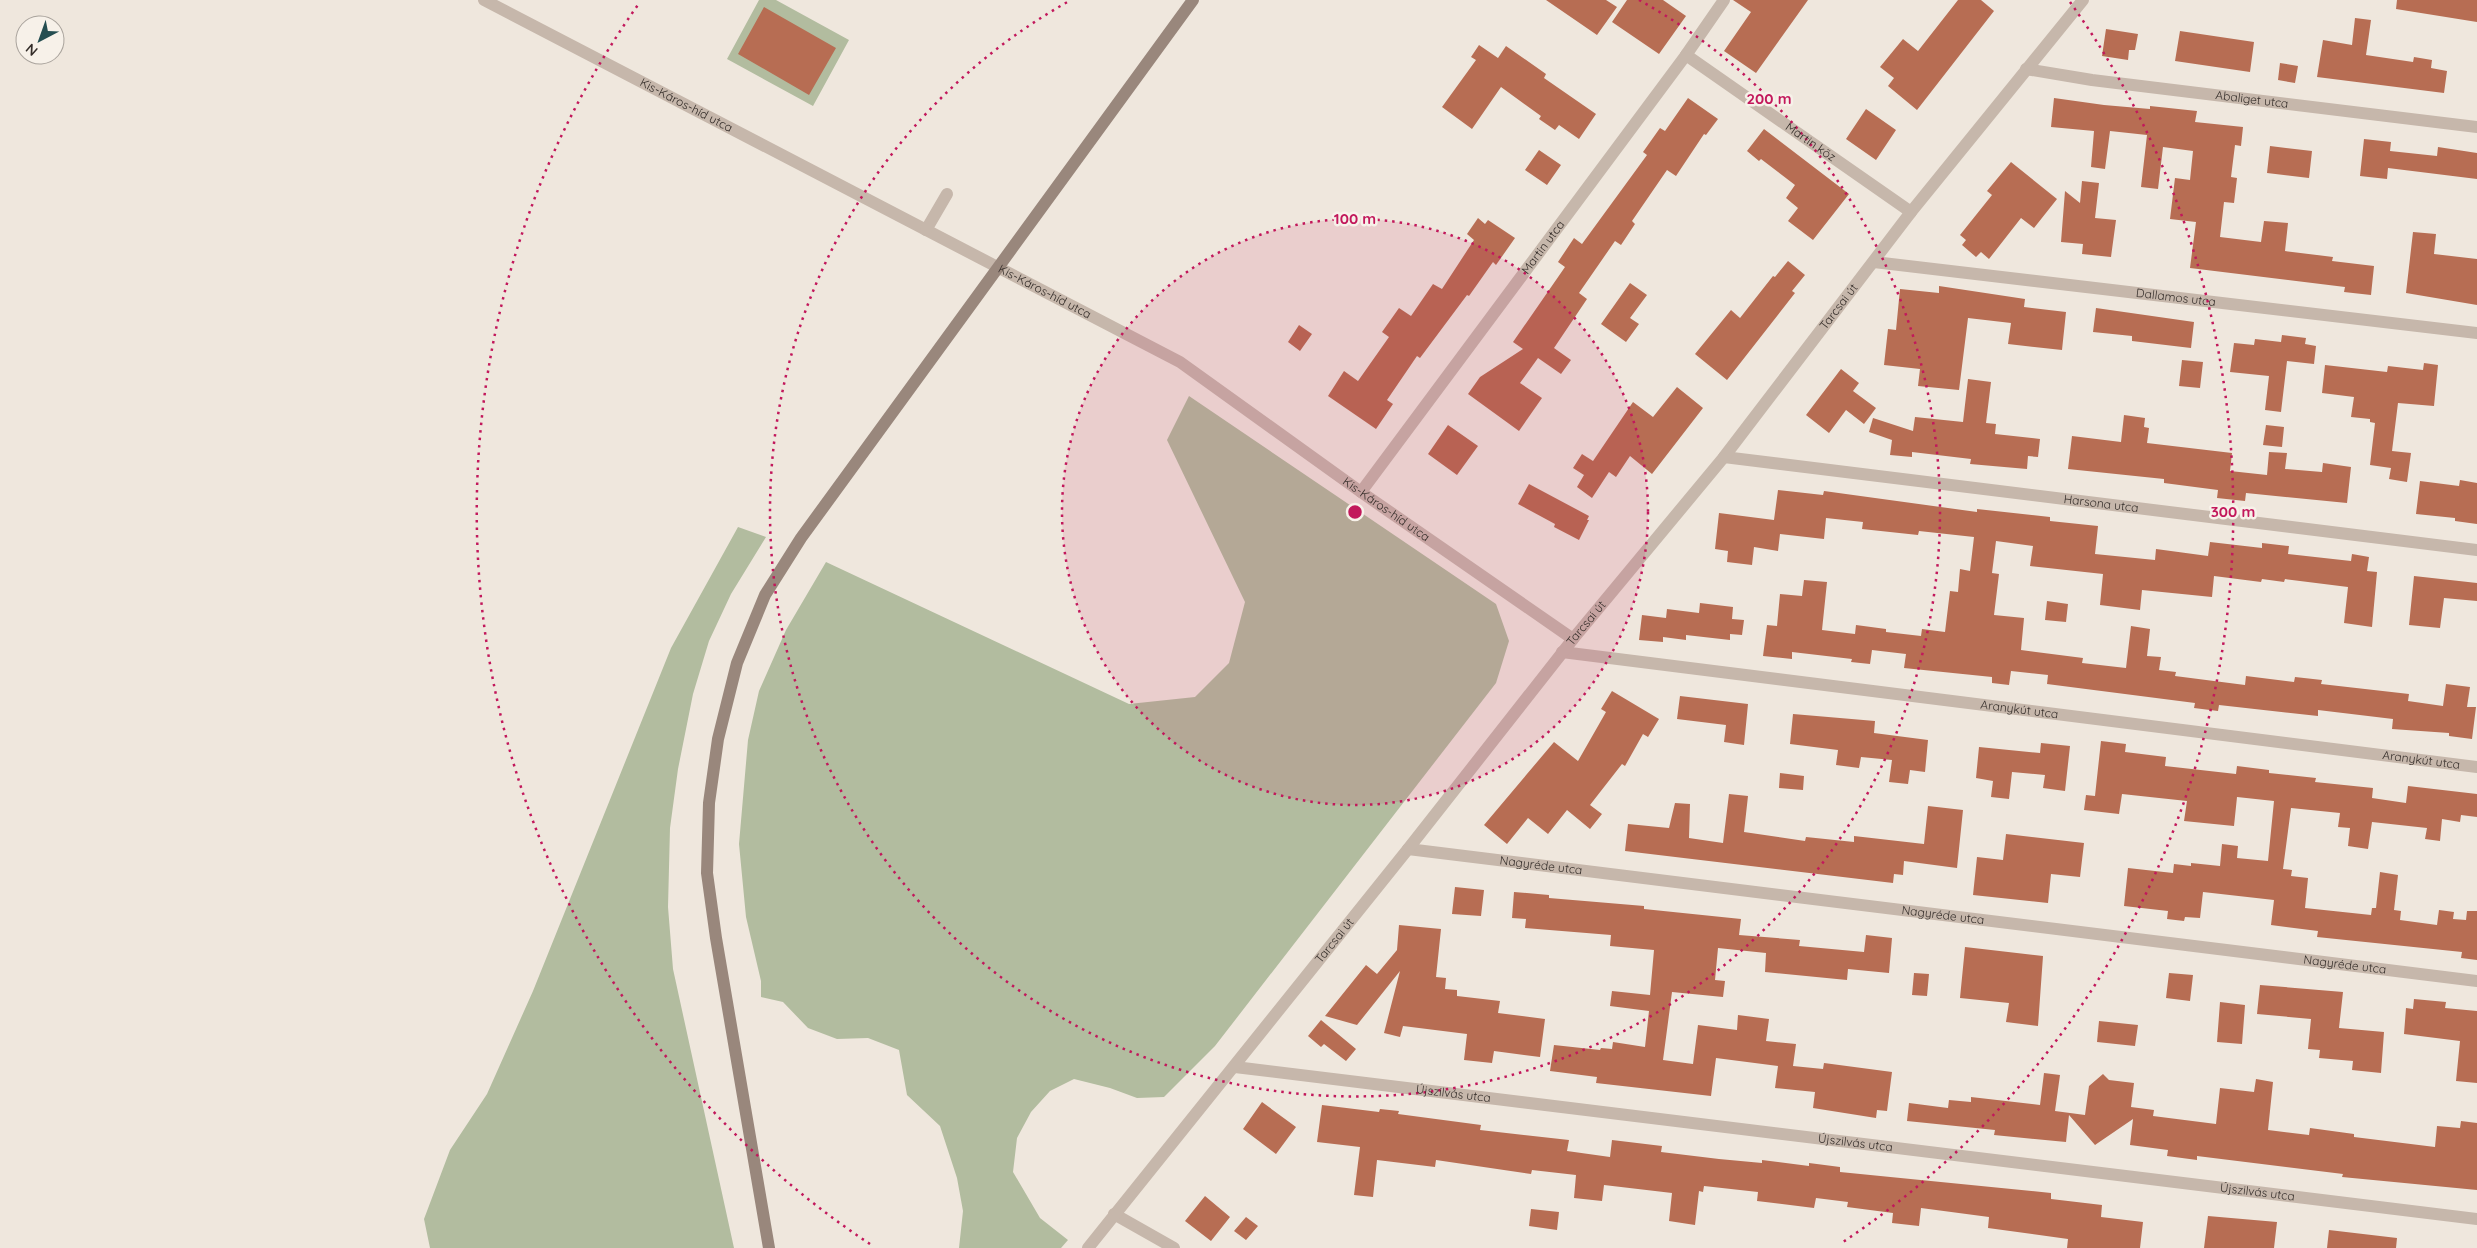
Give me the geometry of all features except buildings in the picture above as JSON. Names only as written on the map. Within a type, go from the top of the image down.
[{"type":"main road","points":[[769,1248],[716,938],[707,873],[709,803],[718,739],[737,663],[765,595],[801,538],[1193,0]]},
{"type":"street","name":"Kis-Káros-híd utca","points":[[484,0],[1180,362],[1361,492],[1573,639]]},
{"type":"street","name":"Martin utca","points":[[1361,492],[1686,55],[1724,0]]},
{"type":"street","name":"Tarcsai út","points":[[1088,1248],[1408,849],[1562,652],[1724,457],[1911,212],[2083,0]]},
{"type":"street","name":"Martin köz","points":[[1686,55],[1911,212]]},
{"type":"street","name":"Abaliget utca","points":[[2026,69],[2092,80],[2477,127]]},
{"type":"street","points":[[926,230],[947,194]]},
{"type":"street","name":"Dallamos utca","points":[[1874,262],[2477,333]]},
{"type":"street","name":"Harsona utca","points":[[1724,457],[2477,550]]},
{"type":"street","name":"Aranykút utca","points":[[1562,652],[2477,767]]},
{"type":"street","name":"Nagyréde utca","points":[[1408,849],[2477,982]]},
{"type":"street","name":"Újszilvás utca","points":[[1235,1066],[2477,1219]]},
{"type":"street","points":[[1114,1214],[1174,1248]]},
{"type":"green space","points":[[759,0],[776,0],[849,40],[813,106],[727,59]]},
{"type":"green space","points":[[1189,396],[1496,604],[1509,641],[1496,683],[1215,1046],[1164,1097],[1137,1098],[1110,1088],[1074,1079],[1050,1091],[1031,1112],[1017,1138],[1013,1172],[1040,1218],[1068,1240],[1061,1248],[959,1248],[963,1211],[957,1178],[940,1126],[907,1095],[899,1050],[868,1038],[837,1039],[808,1028],[783,1002],[761,997],[761,981],[746,917],[739,844],[748,740],[759,691],[786,630],[826,562],[1129,704],[1195,697],[1229,663],[1245,602],[1167,440]]},
{"type":"green space","points":[[738,527],[766,537],[731,594],[709,641],[693,694],[678,769],[670,828],[668,907],[673,969],[734,1248],[430,1248],[424,1219],[450,1150],[487,1094],[533,991],[671,648]]}]
